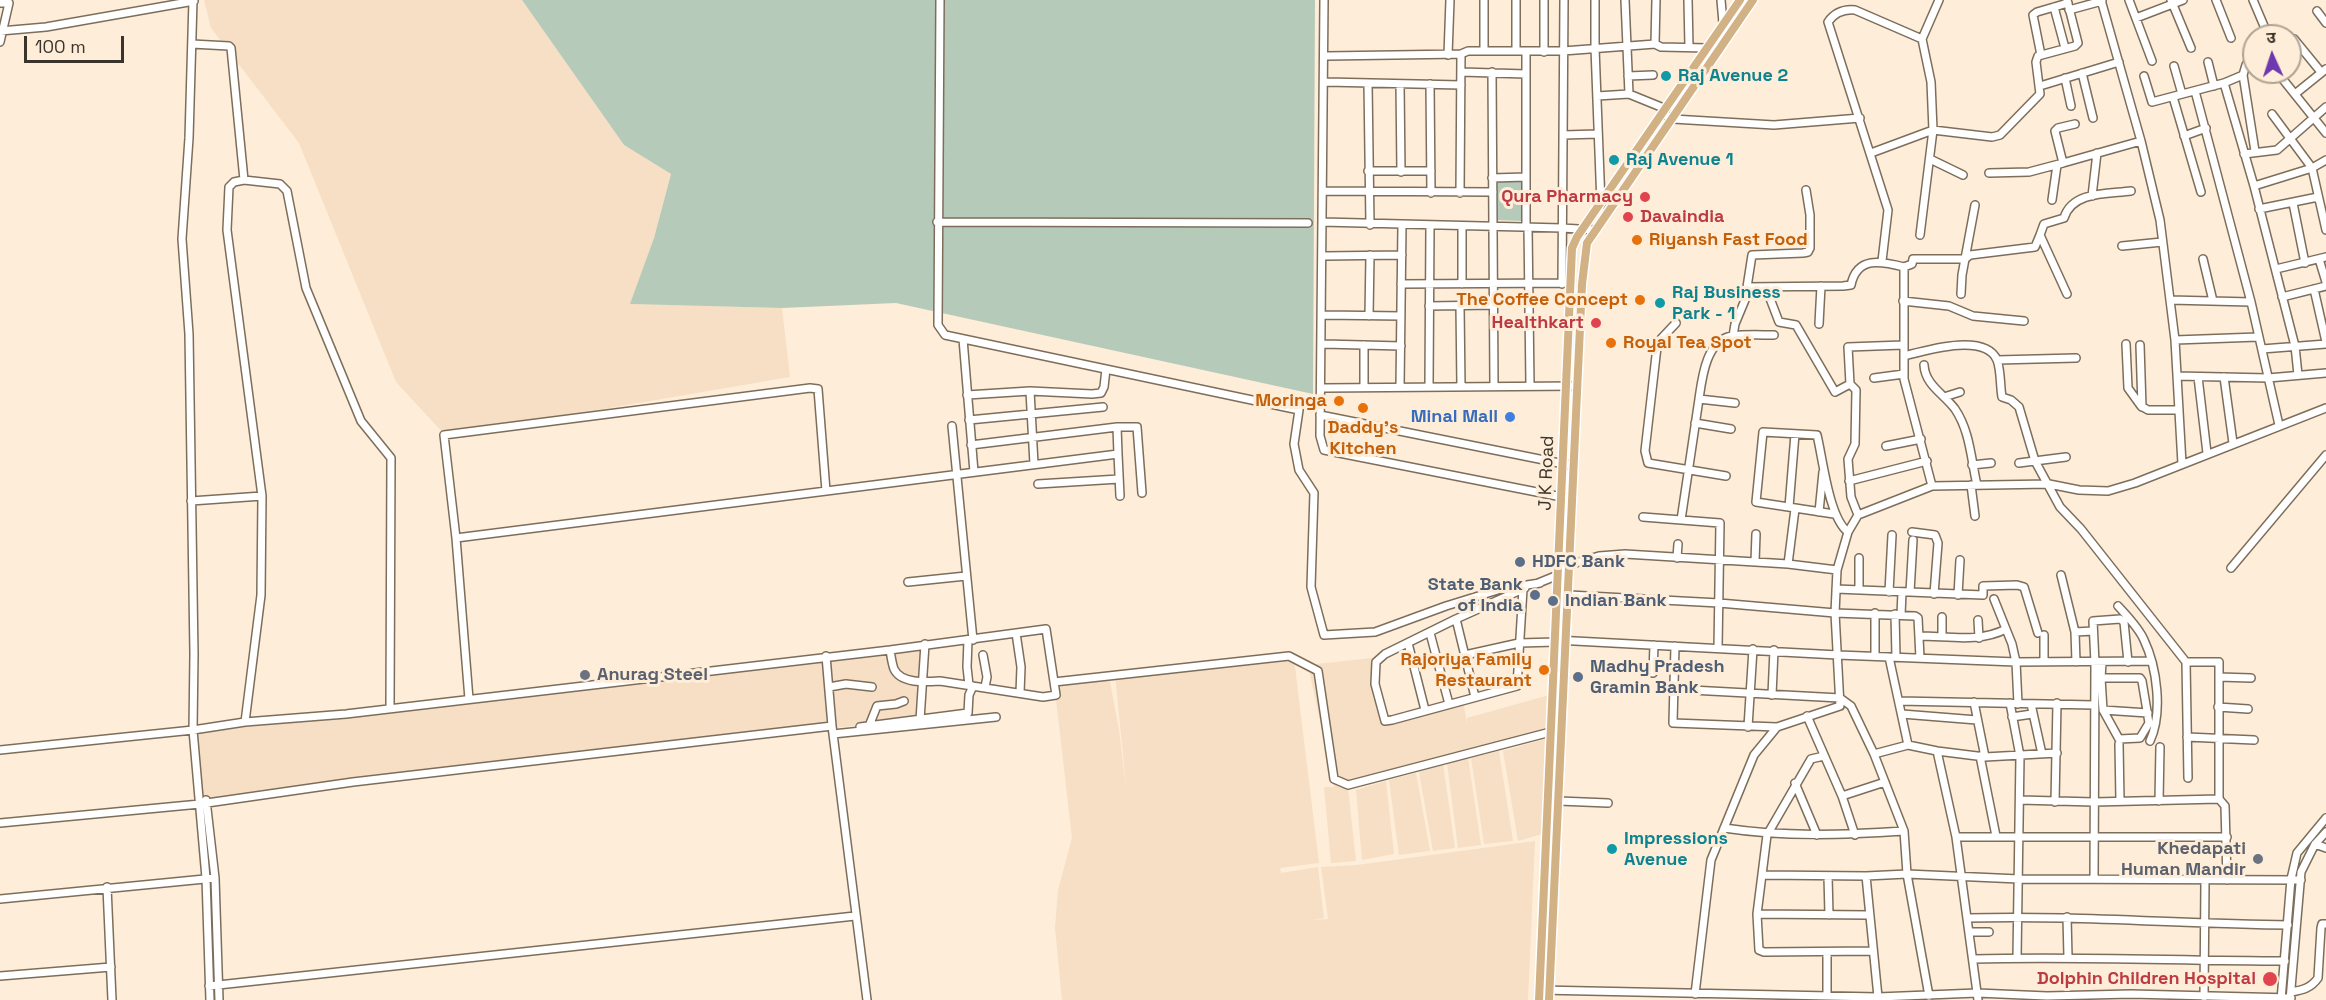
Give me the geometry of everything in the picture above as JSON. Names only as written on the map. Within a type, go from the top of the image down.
[{"type":"main road","name":"J K Road","points":[[1539,1000],[1567,386],[1566,283],[1574,244],[1582,228],[1601,204],[1740,0]]},
{"type":"main road","name":"J K Road","points":[[1550,995],[1577,386],[1586,249],[1595,230],[1673,119],[1751,1]]},
{"type":"main road","points":[[1574,244],[1586,249]]},
{"type":"street","points":[[940,0],[938,325],[945,335],[1299,410],[1294,444],[1299,470],[1314,493],[1311,587],[1324,635],[1375,632],[1490,593],[1539,583]]},
{"type":"street","points":[[1322,415],[1327,56],[1325,0]]},
{"type":"street","points":[[1325,0],[1322,415],[1324,450],[1572,499]]},
{"type":"street","points":[[1448,55],[1450,0]]},
{"type":"street","points":[[1484,0],[1484,51]]},
{"type":"street","points":[[1516,0],[1516,51]]},
{"type":"street","points":[[1544,0],[1544,52]]},
{"type":"street","points":[[1401,284],[1566,283],[1562,228],[1564,0]]},
{"type":"street","points":[[1595,0],[1601,204]]},
{"type":"street","points":[[1625,0],[1625,46],[1628,56],[1629,94]]},
{"type":"street","points":[[1655,44],[1656,0]]},
{"type":"street","points":[[1688,0],[1689,47]]},
{"type":"street","points":[[1721,0],[1724,23]]},
{"type":"street","points":[[1920,235],[1933,130],[1931,82],[1922,39],[1939,0]]},
{"type":"street","points":[[2041,55],[2033,15],[2054,7],[2101,0],[2141,141],[2160,220],[2175,340],[2182,464]]},
{"type":"street","points":[[2129,0],[2152,61]]},
{"type":"street","points":[[2136,18],[2172,2],[2183,0]]},
{"type":"street","points":[[2216,0],[2231,38]]},
{"type":"street","points":[[2253,0],[2263,24]]},
{"type":"street","points":[[1,31],[46,27],[194,1],[189,138],[182,214],[189,334],[193,730],[206,878],[210,1000]]},
{"type":"street","points":[[2172,2],[2190,48]]},
{"type":"street","points":[[0,3],[9,3],[0,42]]},
{"type":"street","points":[[1871,153],[1933,130],[1996,136],[2037,98],[2040,86],[2036,62],[2041,55],[2078,43],[2068,4]]},
{"type":"street","points":[[2054,7],[2065,48]]},
{"type":"street","points":[[1882,261],[1888,210],[1828,22],[1832,16],[1844,9],[1855,10],[1922,39]]},
{"type":"street","points":[[2317,11],[2326,22]]},
{"type":"street","points":[[192,44],[231,48],[244,180]]},
{"type":"street","points":[[1327,56],[1448,55],[1468,51],[1544,52],[1655,44],[1661,47],[1707,48]]},
{"type":"street","points":[[2295,94],[2324,70],[2302,47]]},
{"type":"street","points":[[1526,52],[1530,386]]},
{"type":"street","points":[[1460,193],[1461,54]]},
{"type":"street","points":[[2040,86],[2118,62]]},
{"type":"street","points":[[2208,62],[2214,86]]},
{"type":"street","points":[[2174,66],[2182,94]]},
{"type":"street","points":[[1461,72],[1526,74]]},
{"type":"street","points":[[1492,72],[1494,386]]},
{"type":"street","points":[[2082,73],[2093,118]]},
{"type":"street","points":[[1628,76],[1653,75]]},
{"type":"street","points":[[2144,76],[2152,102],[2214,86],[2242,75]]},
{"type":"street","points":[[2065,78],[2071,106]]},
{"type":"street","points":[[1326,82],[1461,85]]},
{"type":"street","points":[[1368,83],[1370,225]]},
{"type":"street","points":[[2224,83],[2276,269],[2295,346],[2298,375]]},
{"type":"street","points":[[1400,84],[1401,172]]},
{"type":"street","points":[[1430,84],[1431,193]]},
{"type":"street","points":[[2244,84],[2255,151]]},
{"type":"street","points":[[2287,84],[2326,133]]},
{"type":"street","points":[[2195,91],[2251,302],[2278,425]]},
{"type":"street","points":[[1597,96],[1629,94],[1673,119],[1774,125],[1860,118]]},
{"type":"street","points":[[2173,97],[2200,192]]},
{"type":"street","points":[[2244,154],[2277,150],[2326,107]]},
{"type":"street","points":[[2272,114],[2312,168],[2326,229]]},
{"type":"street","points":[[2052,200],[2060,164],[2055,131],[2058,128],[2075,124]]},
{"type":"street","points":[[2184,136],[2206,128]]},
{"type":"street","points":[[1563,135],[1598,134]]},
{"type":"street","points":[[1989,173],[2029,172],[2141,141]]},
{"type":"street","points":[[2092,196],[2097,153]]},
{"type":"street","points":[[1930,159],[1963,175]]},
{"type":"street","points":[[2254,186],[2312,168],[2326,160]]},
{"type":"street","points":[[1368,171],[1431,171]]},
{"type":"street","points":[[1492,178],[1526,177]]},
{"type":"street","points":[[245,722],[261,595],[262,496],[227,241],[229,187],[234,182],[244,180],[280,184],[287,191],[306,288],[361,421],[392,458],[390,708]]},
{"type":"street","points":[[1733,336],[1735,324],[1744,305],[1752,255],[1803,253],[1810,248],[1810,215],[1806,190]]},
{"type":"street","points":[[1325,191],[1493,192]]},
{"type":"street","points":[[1747,287],[1851,285],[1857,268],[1882,261],[1904,267],[1912,264],[1913,259],[1965,259],[1970,255],[2035,247],[2044,224],[2064,218],[2075,201],[2092,196],[2131,191]]},
{"type":"street","points":[[2259,209],[2318,197]]},
{"type":"street","points":[[2293,203],[2305,263]]},
{"type":"street","points":[[1961,294],[1975,205]]},
{"type":"street","points":[[937,222],[1308,223]]},
{"type":"street","points":[[1323,223],[1595,230]]},
{"type":"street","points":[[1400,387],[1402,225]]},
{"type":"street","points":[[1429,386],[1430,226]]},
{"type":"street","points":[[1462,226],[1462,284]]},
{"type":"street","points":[[2040,235],[2067,294]]},
{"type":"street","points":[[2122,246],[2162,242]]},
{"type":"street","points":[[1369,316],[1370,255]]},
{"type":"street","points":[[1325,256],[1402,255]]},
{"type":"street","points":[[2276,269],[2323,258],[2326,284],[2282,297]]},
{"type":"street","points":[[2203,259],[2213,301]]},
{"type":"street","points":[[1904,267],[1904,374],[1932,486]]},
{"type":"street","points":[[1819,324],[1821,286]]},
{"type":"street","points":[[1766,288],[1779,322],[1796,325],[1836,392],[1850,384]]},
{"type":"street","points":[[2262,349],[2326,343],[2314,289]]},
{"type":"street","points":[[2170,300],[2251,302]]},
{"type":"street","points":[[1903,301],[1949,306],[1973,316],[2024,321]]},
{"type":"street","points":[[1429,306],[1494,305]]},
{"type":"street","points":[[1460,306],[1461,387]]},
{"type":"street","points":[[1324,315],[1401,316]]},
{"type":"street","points":[[1676,323],[1657,347],[1645,451],[1648,463],[1726,476]]},
{"type":"street","points":[[1681,520],[1706,360],[1720,342],[1733,336],[1774,335]]},
{"type":"street","points":[[2175,340],[2259,337]]},
{"type":"street","points":[[963,339],[974,472]]},
{"type":"street","points":[[1324,344],[1401,346]]},
{"type":"street","points":[[2126,344],[2128,388],[2142,407],[2148,410],[2179,410]]},
{"type":"street","points":[[1364,345],[1364,387]]},
{"type":"street","points":[[1858,515],[1851,497],[1849,481],[1848,459],[1855,444],[1856,390],[1850,384],[1848,347],[1903,345]]},
{"type":"street","points":[[1904,356],[1948,345],[1983,347],[1993,354],[1997,360],[2002,397],[2011,400],[2019,407],[2035,461],[2060,507],[2081,528],[2186,662],[2188,778]]},
{"type":"street","points":[[2140,345],[2142,407]]},
{"type":"street","points":[[1997,360],[2076,357]]},
{"type":"street","points":[[1924,365],[1928,381],[1944,397],[1964,424],[1972,465],[1976,516]]},
{"type":"street","points":[[967,394],[1030,391],[1080,395],[1101,393],[1106,369]]},
{"type":"street","points":[[2177,376],[2268,378],[2326,373]]},
{"type":"street","points":[[1874,378],[1904,374]]},
{"type":"street","points":[[2198,376],[2208,453]]},
{"type":"street","points":[[2224,377],[2233,443]]},
{"type":"street","points":[[1324,388],[1577,386]]},
{"type":"street","points":[[469,699],[456,538],[444,435],[810,388],[818,389],[825,491]]},
{"type":"street","points":[[1030,391],[1034,464]]},
{"type":"street","points":[[1944,397],[1960,392]]},
{"type":"street","points":[[1699,399],[1735,403]]},
{"type":"street","points":[[969,420],[1103,407]]},
{"type":"street","points":[[1675,646],[1673,723],[1777,727],[1840,706],[1836,613],[1837,570],[1848,532],[1858,515],[1932,486],[2049,484],[2079,490],[2108,491],[2135,483],[2326,408]]},
{"type":"street","points":[[1322,415],[1574,466]]},
{"type":"street","points":[[1695,423],[1731,429]]},
{"type":"street","points":[[833,734],[968,713],[971,686],[967,667],[971,640],[952,426]]},
{"type":"street","points":[[971,445],[1117,427],[1137,427],[1142,493]]},
{"type":"street","points":[[1117,427],[1120,496]]},
{"type":"street","points":[[1834,514],[1756,502],[1764,432],[1817,435],[1834,514],[1841,527],[1848,532]]},
{"type":"street","points":[[1788,564],[1795,434]]},
{"type":"street","points":[[1886,446],[1921,439]]},
{"type":"street","points":[[456,538],[1118,454]]},
{"type":"street","points":[[2231,568],[2326,455]]},
{"type":"street","points":[[2019,463],[2066,457]]},
{"type":"street","points":[[1849,481],[1927,461]]},
{"type":"street","points":[[1819,512],[1824,463]]},
{"type":"street","points":[[1972,465],[1991,463]]},
{"type":"street","points":[[1038,484],[1119,479]]},
{"type":"street","points":[[190,501],[262,496]]},
{"type":"street","points":[[1643,517],[1720,523],[1718,648]]},
{"type":"street","points":[[1755,562],[1756,534]]},
{"type":"street","points":[[1889,592],[1892,535]]},
{"type":"street","points":[[1910,592],[1912,536],[1935,535],[1938,543],[1934,594]]},
{"type":"street","points":[[1677,558],[1678,544]]},
{"type":"street","points":[[1569,565],[1599,556],[1625,554],[1788,564],[1837,570]]},
{"type":"street","points":[[1859,558],[1859,590]]},
{"type":"street","points":[[1958,595],[1960,560]]},
{"type":"street","points":[[1522,589],[1517,686],[1385,721],[1375,684],[1376,662],[1385,654],[1456,619],[1522,589],[1558,575]]},
{"type":"street","points":[[2061,575],[2075,632],[2076,662]]},
{"type":"street","points":[[908,582],[966,576]]},
{"type":"street","points":[[1836,589],[1983,595],[1983,586],[2017,585],[2024,587],[2041,634],[2044,662]]},
{"type":"street","points":[[1902,592],[1893,657],[1908,745]]},
{"type":"street","points":[[1569,595],[1719,603],[1836,613],[1917,616],[1920,658]]},
{"type":"street","points":[[1994,599],[2016,662],[2012,717],[2020,756],[2017,958]]},
{"type":"street","points":[[2118,606],[2144,637],[2157,684],[2156,726],[2150,741]]},
{"type":"street","points":[[1875,613],[1875,656]]},
{"type":"street","points":[[1942,617],[1942,636]]},
{"type":"street","points":[[1456,619],[1475,697]]},
{"type":"street","points":[[2101,678],[2139,678],[2142,681],[2149,723],[2140,738],[2119,739],[2103,710],[2093,621],[2120,619],[2124,622],[2128,662]]},
{"type":"street","points":[[1978,620],[1979,638]]},
{"type":"street","points":[[0,750],[469,699],[890,650],[1046,629],[1056,695],[1043,697],[985,687],[940,681],[923,682],[900,677],[894,670],[890,650]]},
{"type":"street","points":[[1919,636],[1979,638],[1992,636],[2006,629]]},
{"type":"street","points":[[2075,632],[2093,631]]},
{"type":"street","points":[[1016,633],[1021,667],[1020,693]]},
{"type":"street","points":[[1430,633],[1449,704]]},
{"type":"street","points":[[1465,655],[1519,642],[1567,641],[2016,662],[2151,662]]},
{"type":"street","points":[[1408,643],[1425,710]]},
{"type":"street","points":[[920,721],[925,644]]},
{"type":"street","points":[[1653,673],[1654,645]]},
{"type":"street","points":[[1748,727],[1753,649]]},
{"type":"street","points":[[1772,695],[1774,650]]},
{"type":"street","points":[[983,655],[987,677],[985,687]]},
{"type":"street","points":[[826,656],[832,726],[867,1000]]},
{"type":"street","points":[[1054,682],[1289,656],[1318,670],[1334,779],[1348,785],[1562,729]]},
{"type":"street","points":[[2186,662],[2219,662],[2219,800],[2225,806],[2227,880]]},
{"type":"street","points":[[2094,879],[2094,705],[2098,663]]},
{"type":"street","points":[[2219,677],[2252,678]]},
{"type":"street","points":[[829,687],[846,684],[872,687]]},
{"type":"street","points":[[1673,689],[1840,698],[1851,706],[1874,754],[1904,831],[1907,874],[1929,996]]},
{"type":"street","points":[[865,728],[877,706],[904,701]]},
{"type":"street","points":[[1899,701],[2094,705]]},
{"type":"street","points":[[1974,702],[1996,836]]},
{"type":"street","points":[[2055,802],[2057,703]]},
{"type":"street","points":[[2031,704],[2042,754]]},
{"type":"street","points":[[2218,707],[2248,709]]},
{"type":"street","points":[[2103,710],[2148,713]]},
{"type":"street","points":[[1902,714],[1977,720]]},
{"type":"street","points":[[2012,717],[2032,714]]},
{"type":"street","points":[[1807,716],[1842,796],[1855,835]]},
{"type":"street","points":[[920,721],[996,717]]},
{"type":"street","points":[[0,823],[200,804],[354,782],[832,726]]},
{"type":"street","points":[[1695,993],[1711,860],[1754,755],[1777,727]]},
{"type":"street","points":[[2187,737],[2254,740]]},
{"type":"street","points":[[2119,744],[2120,801]]},
{"type":"street","points":[[1874,754],[1908,745],[1982,757],[2057,753]]},
{"type":"street","points":[[2158,801],[2160,747]]},
{"type":"street","points":[[1937,751],[1956,837],[1977,996]]},
{"type":"street","points":[[1824,756],[1810,759],[1767,835],[1758,914],[1759,950],[1873,951]]},
{"type":"street","points":[[1842,796],[1885,782]]},
{"type":"street","points":[[1795,783],[1816,834]]},
{"type":"street","points":[[200,794],[208,802],[215,878],[219,1000]]},
{"type":"street","points":[[2020,800],[2094,802],[2219,800]]},
{"type":"street","points":[[1559,801],[1608,803]]},
{"type":"street","points":[[2281,999],[2291,879],[2297,853],[2326,818]]},
{"type":"street","points":[[1724,828],[1767,835],[1855,835],[1904,831]]},
{"type":"street","points":[[2291,997],[2301,872],[2315,844],[2326,832]]},
{"type":"street","points":[[1956,837],[2094,839],[2227,837]]},
{"type":"street","points":[[2315,844],[2326,848]]},
{"type":"street","points":[[1762,875],[1907,874],[2019,879],[2301,880]]},
{"type":"street","points":[[1828,876],[1829,915]]},
{"type":"street","points":[[1866,876],[1878,997]]},
{"type":"street","points":[[0,899],[215,878]]},
{"type":"street","points":[[2204,997],[2205,881]]},
{"type":"street","points":[[107,888],[112,1000]]},
{"type":"street","points":[[1758,914],[1869,915]]},
{"type":"street","points":[[209,986],[855,916]]},
{"type":"street","points":[[1968,918],[2067,917],[2204,924],[2288,925]]},
{"type":"street","points":[[2067,917],[2068,957]]},
{"type":"street","points":[[1540,990],[1550,995],[1695,993],[1864,999],[1929,996],[2281,999],[2304,990],[2314,984],[2318,978],[2321,928],[2322,924],[2326,924]]},
{"type":"street","points":[[1969,932],[1989,932]]},
{"type":"street","points":[[1827,952],[1827,996]]},
{"type":"street","points":[[1973,959],[2068,957],[2204,961],[2285,960]]},
{"type":"street","points":[[0,976],[111,967]]},
{"type":"shaded area","points":[[204,0],[522,0],[624,145],[671,174],[654,238],[631,304],[782,308],[790,377],[446,436],[396,382],[299,143],[211,28]]},
{"type":"shaded area","points":[[925,645],[921,718],[200,801],[193,730]]},
{"type":"shaded area","points":[[1372,658],[1384,720],[1463,700],[1467,724],[1467,718],[1553,694],[1552,730],[1337,787],[1348,788],[1356,861],[1331,863],[1324,787],[1334,787],[1308,665]]},
{"type":"shaded area","points":[[1294,659],[1319,863],[1280,868],[1281,873],[1318,867],[1324,918],[1312,920],[1328,919],[1321,867],[1357,865],[1535,841],[1528,1000],[1062,1000],[1055,928],[1058,890],[1072,838],[1054,682],[1109,676],[1127,794],[1115,675]]},
{"type":"shaded area","points":[[1545,739],[1542,834],[1518,841],[1503,751]]},
{"type":"shaded area","points":[[1499,751],[1513,841],[1484,844],[1471,758]]},
{"type":"shaded area","points":[[1468,757],[1481,845],[1458,848],[1447,763]]},
{"type":"shaded area","points":[[1443,764],[1455,848],[1433,851],[1419,772]]},
{"type":"shaded area","points":[[1416,773],[1430,851],[1399,855],[1389,780]]},
{"type":"shaded area","points":[[1386,781],[1394,854],[1362,860],[1356,790]]},
{"type":"green space","points":[[522,0],[1315,0],[1313,394],[896,303],[782,308],[630,304],[654,238],[671,174],[624,145]]},
{"type":"green space","points":[[1497,182],[1522,182],[1522,221],[1496,220]]},
{"type":"place","name":"Raj Avenue 2","points":[[1666,76]]},
{"type":"place","name":"Raj Avenue 1","points":[[1614,160]]},
{"type":"place","name":"Qura Pharmacy","points":[[1645,197]]},
{"type":"place","name":"Davaindia","points":[[1628,217]]},
{"type":"place","name":"Riyansh Fast Food","points":[[1637,240]]},
{"type":"place","name":"The Coffee Concept","points":[[1640,300]]},
{"type":"place","name":"Raj Business Park - 1","points":[[1660,303]]},
{"type":"place","name":"Healthkart","points":[[1596,323]]},
{"type":"place","name":"Royal Tea Spot","points":[[1611,343]]},
{"type":"place","name":"Moringa","points":[[1339,401]]},
{"type":"place","name":"Daddy's Kitchen","points":[[1363,408]]},
{"type":"place","name":"Minal Mall","points":[[1510,417]]},
{"type":"place","name":"HDFC Bank","points":[[1520,562]]},
{"type":"place","name":"State Bank of India","points":[[1535,595]]},
{"type":"place","name":"Indian Bank","points":[[1553,601]]},
{"type":"place","name":"Rajoriya Family Restaurant","points":[[1544,670]]},
{"type":"place","name":"Anurag Steel","points":[[585,675]]},
{"type":"place","name":"Madhy Pradesh Gramin Bank","points":[[1578,677]]},
{"type":"place","name":"Impressions Avenue","points":[[1612,849]]},
{"type":"place","name":"Khedapati Human Mandir","points":[[2258,859]]},
{"type":"place","name":"Dolphin Children Hospital","points":[[2270,979]]}]
